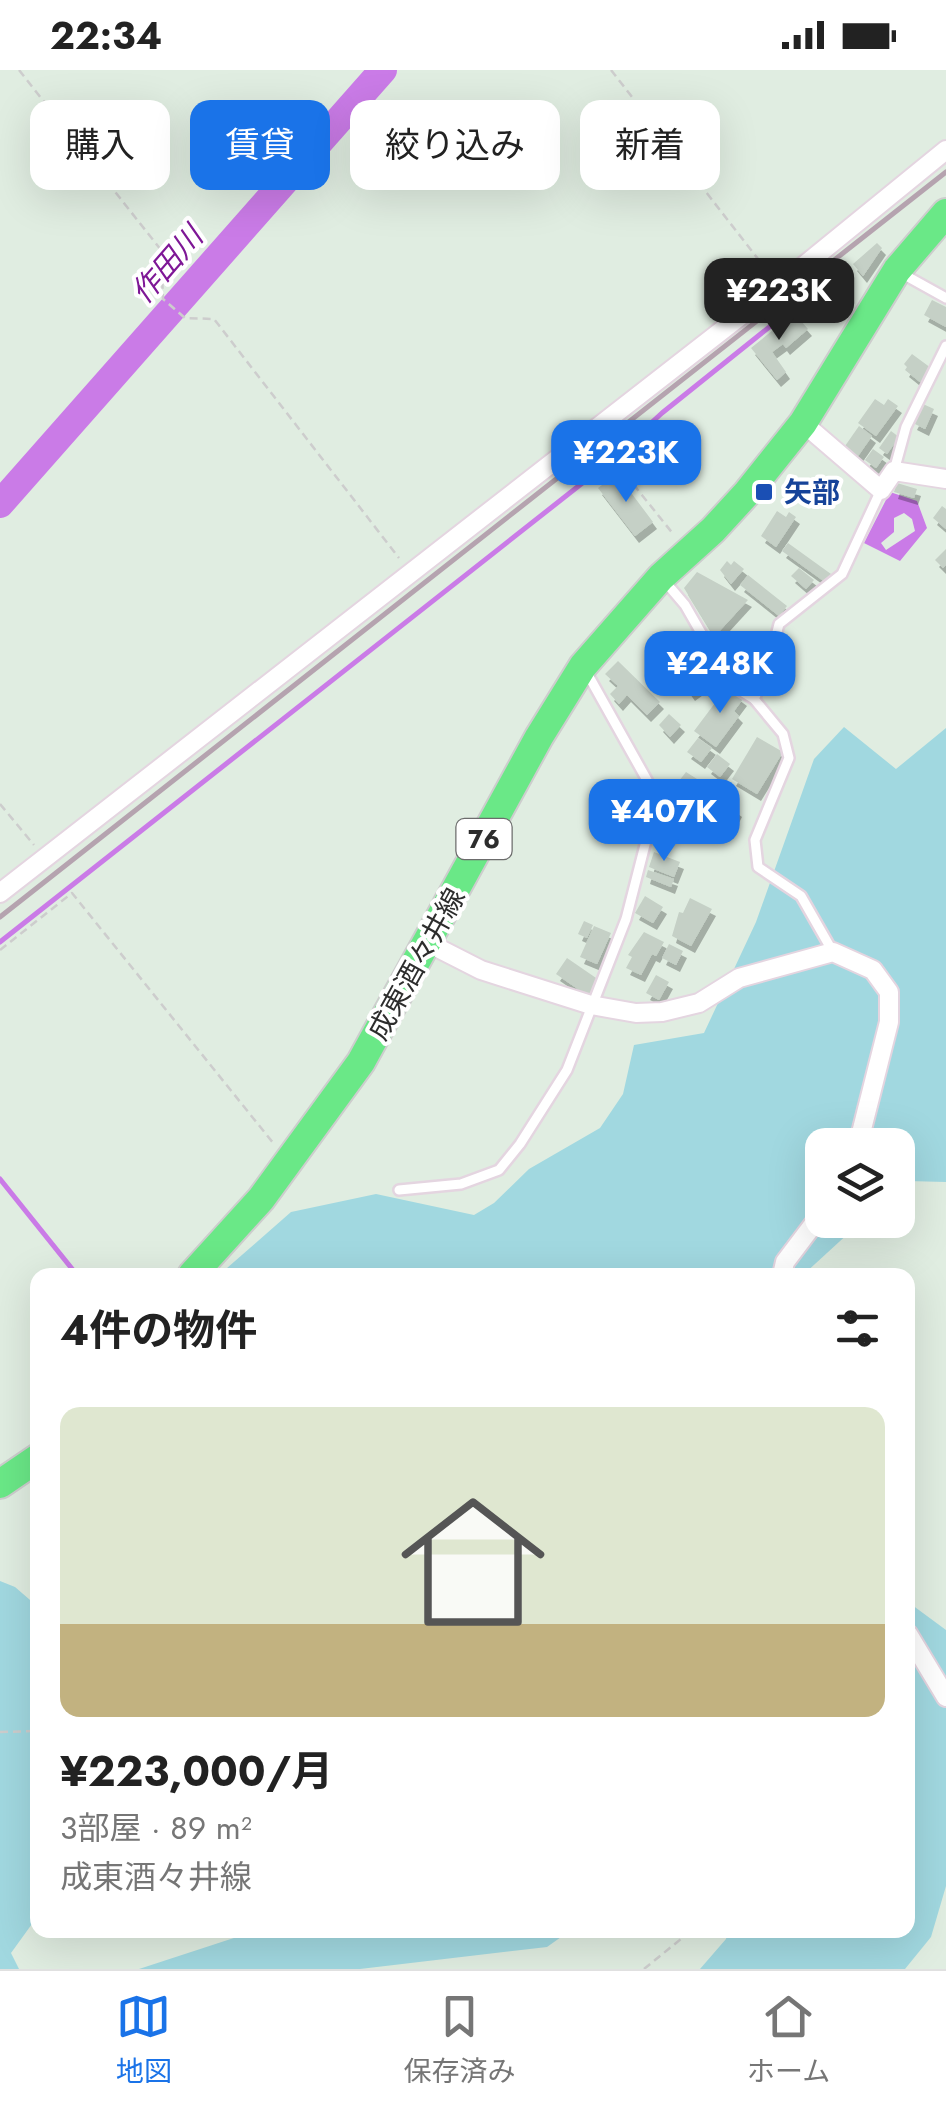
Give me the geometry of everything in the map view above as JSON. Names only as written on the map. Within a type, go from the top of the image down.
[{"type":"main road","name":"成東酒々井線","points":[[198,1268],[261,1199],[361,1062],[539,737],[583,666],[661,576],[747,492],[803,423],[897,270],[946,213]]},
{"type":"main road","points":[[0,1484],[30,1463]]},
{"type":"street","points":[[0,892],[779,286],[946,150]]},
{"type":"street","points":[[803,423],[881,490],[894,471],[946,479]]},
{"type":"street","points":[[428,943],[481,970],[591,1005],[636,1013],[662,1012],[699,1002],[739,978],[833,952],[873,970],[889,992],[889,1022],[862,1128]]},
{"type":"street","points":[[784,1268],[805,1236]]},
{"type":"street","points":[[915,1647],[946,1697]]},
{"type":"lane","points":[[897,270],[946,298]]},
{"type":"lane","points":[[894,471],[906,427],[944,358],[946,346]]},
{"type":"lane","points":[[754,699],[780,624],[842,574],[881,490]]},
{"type":"lane","points":[[661,576],[686,605],[730,685],[754,699],[784,734],[790,758],[756,840],[758,868],[801,896],[833,952]]},
{"type":"lane","points":[[399,1190],[461,1184],[499,1170],[567,1070],[626,919],[656,798],[583,666]]},
{"type":"path","points":[[19,70],[161,250],[163,300],[185,318],[214,319],[410,572]]},
{"type":"path","points":[[611,70],[779,286]]},
{"type":"path","points":[[590,432],[688,552]]},
{"type":"path","points":[[0,804],[44,858]]},
{"type":"path","points":[[0,950],[72,893],[260,1130],[289,1160]]},
{"type":"path","points":[[0,1732],[30,1730]]},
{"type":"path","points":[[644,1969],[682,1938]]},
{"type":"shaded area","points":[[890,492],[917,501],[927,528],[900,561],[864,543]],"holes":[[[904,513],[912,519],[915,531],[886,550],[881,543],[894,532],[894,518]]]},
{"type":"shaded area","points":[[844,727],[896,769],[946,728],[946,1182],[915,1181],[915,1128],[805,1128],[805,1238],[843,1238],[811,1268],[227,1268],[291,1212],[376,1194],[474,1215],[494,1203],[529,1169],[600,1128],[623,1094],[634,1045],[704,1033],[756,922],[814,759]]},
{"type":"shaded area","points":[[0,1581],[30,1600],[30,1927],[11,1953],[19,1969],[0,1969]]},
{"type":"shaded area","points":[[915,1607],[946,1630],[946,1886],[931,1937],[905,1969],[700,1969],[726,1939],[915,1938]]},
{"type":"shaded area","points":[[234,1938],[560,1938],[547,1947],[360,1969],[139,1969]]},
{"type":"building","points":[[877,243],[882,248],[863,276],[853,264]]},
{"type":"building","points":[[932,300],[946,307],[946,327],[924,315]]},
{"type":"building","points":[[794,313],[808,329],[786,348],[783,344],[772,352],[786,372],[777,380],[751,348]]},
{"type":"building","points":[[912,354],[931,368],[920,382],[905,370],[904,364]]},
{"type":"building","points":[[875,399],[884,405],[888,399],[898,406],[876,436],[858,423]]},
{"type":"building","points":[[923,404],[934,409],[925,429],[913,423]]},
{"type":"building","points":[[859,426],[872,436],[858,456],[845,446]]},
{"type":"building","points":[[891,431],[899,437],[887,454],[879,448]]},
{"type":"building","points":[[873,449],[884,457],[876,468],[865,460]]},
{"type":"building","points":[[617,474],[653,522],[635,536],[598,488]]},
{"type":"building","points":[[897,483],[917,489],[914,498],[894,492]]},
{"type":"building","points":[[942,506],[946,509],[946,529],[933,518]]},
{"type":"building","points":[[777,511],[786,517],[789,512],[796,517],[776,547],[761,536]]},
{"type":"building","points":[[788,543],[831,574],[825,582],[782,551]]},
{"type":"building","points":[[946,549],[946,565],[943,568],[935,560]]},
{"type":"building","points":[[727,561],[744,569],[731,584],[720,570]]},
{"type":"building","points":[[799,568],[814,580],[806,589],[791,576]]},
{"type":"building","points":[[697,572],[748,600],[714,637],[684,588]]},
{"type":"building","points":[[748,575],[787,606],[779,616],[740,585]]},
{"type":"building","points":[[722,634],[733,642],[726,652],[714,643]]},
{"type":"building","points":[[689,639],[718,681],[691,694],[666,659]]},
{"type":"building","points":[[756,645],[765,652],[756,664],[747,657]]},
{"type":"building","points":[[745,658],[764,672],[750,691],[731,677]]},
{"type":"building","points":[[618,661],[660,702],[647,715],[627,695],[619,704],[610,694],[618,686],[605,674]]},
{"type":"building","points":[[723,684],[743,699],[734,711],[739,716],[716,747],[694,731],[718,699],[714,696]]},
{"type":"building","points":[[669,714],[681,725],[670,737],[659,725]]},
{"type":"building","points":[[757,737],[783,752],[757,794],[732,779]]},
{"type":"building","points":[[698,738],[712,748],[701,762],[687,752]]},
{"type":"building","points":[[717,754],[730,764],[720,777],[707,767]]},
{"type":"building","points":[[686,772],[697,779],[690,789],[679,781]]},
{"type":"building","points":[[679,783],[689,792],[681,802],[670,794]]},
{"type":"building","points":[[720,797],[738,810],[725,835],[704,820]]},
{"type":"building","points":[[654,852],[680,862],[674,877],[649,867]]},
{"type":"building","points":[[648,870],[674,879],[671,887],[646,877]]},
{"type":"building","points":[[645,896],[663,907],[653,923],[635,913]]},
{"type":"building","points":[[690,898],[712,909],[691,946],[672,936],[679,912],[683,913]]},
{"type":"building","points":[[584,921],[593,925],[587,938],[578,934]]},
{"type":"building","points":[[594,926],[611,933],[597,964],[580,957]]},
{"type":"building","points":[[644,932],[664,942],[641,975],[626,968],[632,957],[628,955]]},
{"type":"building","points":[[669,944],[683,951],[676,965],[662,958]]},
{"type":"building","points":[[567,958],[599,980],[588,996],[556,974]]},
{"type":"building","points":[[656,975],[669,982],[659,1000],[646,993]]},
{"type":"waterway","name":"作田川","points":[[0,504],[383,70]]},
{"type":"waterway","points":[[0,942],[604,466],[662,413],[793,308]]},
{"type":"waterway","points":[[0,1179],[71,1268]]},
{"type":"railway","points":[[0,917],[946,172]]},
{"type":"place","name":"矢部","points":[[764,492]]}]
